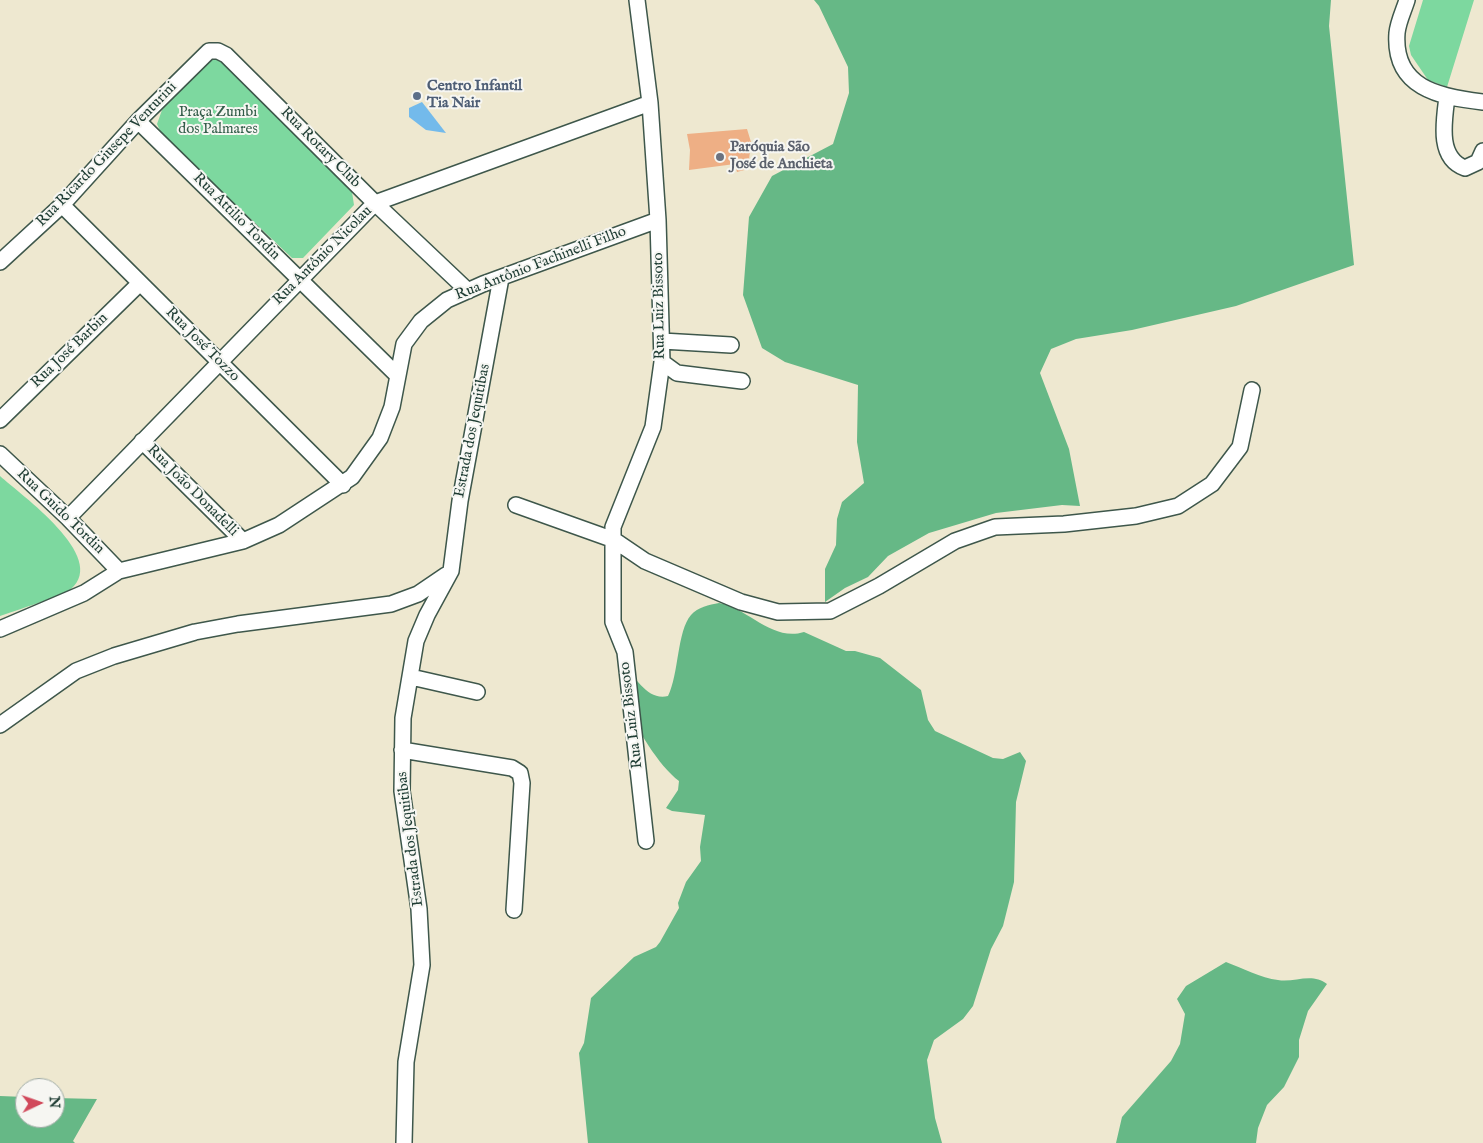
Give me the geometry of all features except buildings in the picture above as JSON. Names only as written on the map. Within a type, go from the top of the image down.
[{"type":"street","name":"Rua Luiz Bissoto","points":[[637,0],[650,103],[658,220],[662,362],[653,426],[614,527],[613,622],[624,652],[646,841]]},
{"type":"street","points":[[1407,0],[1397,31],[1397,48],[1401,65],[1414,83],[1447,97],[1483,102]]},
{"type":"street","name":"Rua Ricardo Giusepe Venturini","points":[[0,262],[62,205],[138,121],[209,51],[215,50]]},
{"type":"street","name":"Rua Rotary Club","points":[[215,50],[226,55],[375,203],[468,291]]},
{"type":"street","points":[[1447,97],[1445,152],[1455,164],[1464,168],[1478,162],[1483,151]]},
{"type":"street","name":"Rua Antônio Nicolau","points":[[68,518],[375,203],[650,103]]},
{"type":"street","name":"Rua Attilio Tordin","points":[[138,121],[398,376]]},
{"type":"street","name":"Rua José Tozzo","points":[[62,205],[343,485]]},
{"type":"street","name":"Rua Antônio Fachinelli Filho","points":[[0,629],[84,593],[119,571],[243,541],[279,525],[343,485],[352,477],[380,438],[392,407],[404,344],[421,320],[447,300],[468,291],[658,220]]},
{"type":"street","name":"Estrada dos Jequitibas","points":[[404,1143],[406,1062],[422,965],[419,909],[402,791],[403,718],[416,640],[451,571],[460,501],[501,278]]},
{"type":"street","name":"Rua José Barbin","points":[[0,420],[140,283]]},
{"type":"street","points":[[662,341],[731,345]]},
{"type":"street","points":[[662,362],[677,373],[742,381]]},
{"type":"street","points":[[516,505],[614,540],[645,561],[741,602],[778,612],[830,611],[880,586],[955,541],[995,527],[1064,524],[1136,516],[1178,506],[1212,484],[1240,447],[1252,390]]},
{"type":"street","name":"Rua João Donadelli","points":[[142,441],[243,541]]},
{"type":"street","name":"Rua Guido Tordin","points":[[0,454],[68,518],[119,571]]},
{"type":"street","points":[[0,725],[76,672],[114,656],[195,632],[238,624],[391,604],[418,594],[451,571]]},
{"type":"street","points":[[411,677],[477,692]]},
{"type":"street","points":[[402,750],[512,768],[520,773],[522,784],[514,910]]},
{"type":"green space","points":[[814,0],[1331,0],[1329,26],[1354,265],[1236,306],[1132,330],[1076,339],[1051,349],[1040,373],[1069,449],[1080,506],[1062,505],[996,513],[929,533],[888,556],[868,577],[845,588],[825,602],[825,569],[836,545],[837,519],[842,502],[864,483],[857,442],[858,385],[785,362],[762,348],[743,295],[749,217],[772,176],[833,144],[849,93],[848,67],[819,6]]},
{"type":"green space","points":[[1423,0],[1474,0],[1447,87],[1428,80],[1411,55],[1409,46]]},
{"type":"green space","name":"Praça Zumbi dos Palmares","points":[[218,59],[227,62],[352,192],[354,205],[303,258],[292,258],[162,135],[157,124],[162,110],[210,60]]},
{"type":"green space","points":[[0,476],[42,512],[71,544],[79,561],[80,576],[71,589],[66,592],[0,616]]},
{"type":"green space","points":[[719,603],[740,611],[771,629],[792,634],[804,632],[846,651],[855,651],[880,658],[921,690],[928,720],[935,731],[993,758],[1003,759],[1020,752],[1026,761],[1016,802],[1014,882],[1003,926],[991,949],[973,1006],[963,1019],[934,1040],[927,1060],[935,1118],[942,1143],[588,1143],[579,1053],[584,1043],[591,998],[634,957],[656,947],[660,942],[679,908],[678,903],[686,882],[701,861],[700,847],[705,815],[672,811],[666,808],[678,790],[679,781],[656,756],[642,735],[631,713],[626,699],[624,665],[648,692],[661,697],[668,696],[672,687],[680,642],[686,622],[697,610]]},
{"type":"green space","points":[[1226,962],[1272,979],[1284,981],[1309,978],[1327,984],[1308,1011],[1299,1040],[1299,1057],[1284,1087],[1267,1105],[1258,1128],[1256,1143],[1116,1143],[1122,1117],[1171,1061],[1180,1044],[1185,1014],[1177,999],[1186,986]]},
{"type":"green space","points":[[0,1096],[15,1097],[15,1128],[65,1128],[65,1098],[97,1099],[73,1141],[75,1143],[0,1143]]},
{"type":"water","points":[[422,102],[446,133],[426,130],[409,117],[409,108]]},
{"type":"place","name":"Centro Infantil Tia Nair","points":[[417,96]]},
{"type":"place","name":"Paróquia São José de Anchieta","points":[[720,157]]}]
